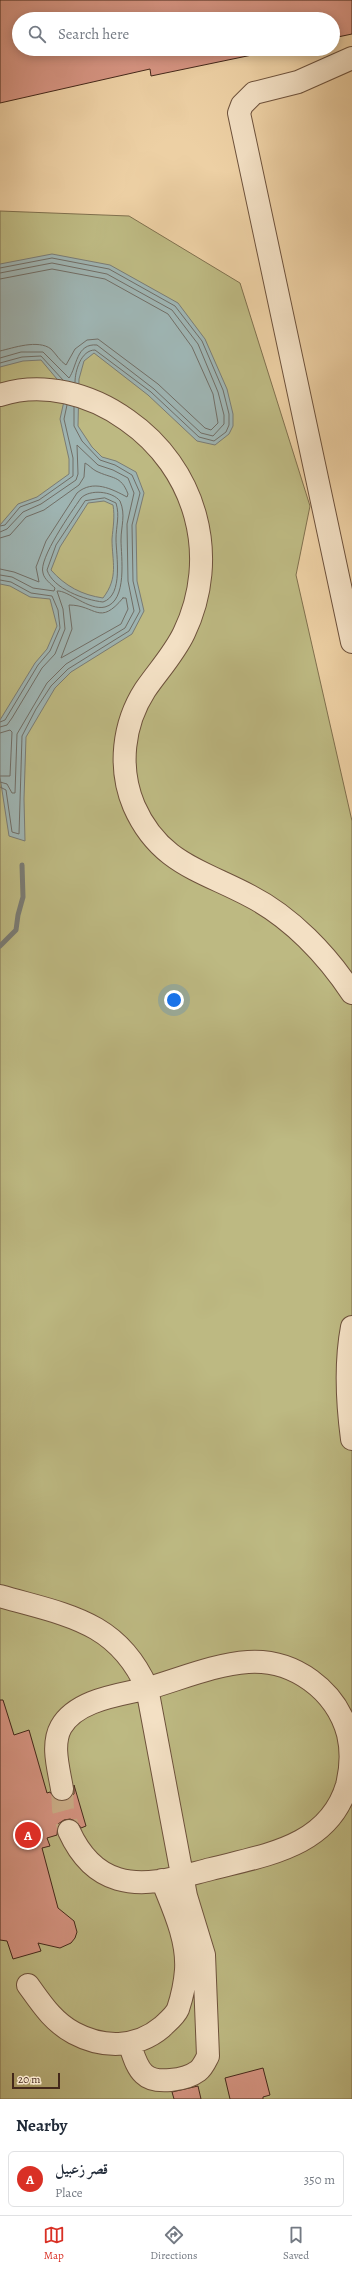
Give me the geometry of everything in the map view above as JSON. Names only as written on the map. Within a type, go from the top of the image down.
[{"type":"street","points":[[352,58],[298,82],[254,93],[244,101],[239,113],[352,642]]},
{"type":"street","points":[[0,395],[27,390],[61,391],[100,404],[139,428],[157,445],[173,465],[186,486],[195,509],[200,530],[202,552],[198,596],[192,617],[183,636],[144,691],[129,727],[125,747],[125,767],[134,805],[154,838],[167,851],[197,872],[250,896],[287,921],[319,951],[352,993]]},
{"type":"street","points":[[352,1327],[347,1390],[352,1438]]},
{"type":"street","points":[[0,1596],[70,1617],[99,1629],[117,1644],[133,1661],[147,1688],[172,1878],[179,1924],[186,1954],[184,1985],[177,2010],[156,2032],[128,2044],[100,2042],[73,2032],[50,2014],[28,1985]]},
{"type":"street","points":[[62,1789],[56,1754],[60,1728],[65,1722],[85,1706],[235,1664],[260,1662],[273,1663],[296,1671],[317,1685],[334,1703],[350,1737],[351,1764],[345,1790],[333,1814],[315,1833],[304,1841],[279,1852],[172,1878],[133,1882],[111,1877],[91,1864],[82,1855],[69,1831]]},
{"type":"street","points":[[128,2044],[140,2069],[150,2079],[164,2080],[190,2075],[204,2064],[208,2056],[204,1955],[190,1912],[172,1878]]},
{"type":"street","points":[[177,2010],[207,2002]]},
{"type":"shaded area","points":[[0,211],[129,216],[240,283],[310,506],[296,575],[352,821],[352,2099],[0,2099]]},
{"type":"water","points":[[52,254],[110,265],[178,303],[205,339],[227,389],[233,414],[233,426],[229,434],[215,445],[197,441],[148,395],[94,353],[84,361],[79,379],[78,426],[92,447],[102,457],[116,461],[136,472],[144,493],[136,525],[137,581],[144,611],[132,634],[71,672],[55,688],[26,737],[24,799],[25,841],[9,836],[0,777],[0,720],[35,663],[47,649],[57,626],[50,599],[30,597],[10,586],[0,584],[0,525],[18,504],[37,497],[69,474],[69,459],[60,419],[64,401],[62,385],[41,360],[23,361],[0,367],[0,264]],"holes":[[[104,501],[113,505],[113,576],[108,590],[103,598],[95,597],[74,589],[62,581],[51,570],[60,547],[88,503]]]},
{"type":"building","points":[[0,0],[352,0],[352,34],[340,37],[340,12],[12,12],[12,56],[247,56],[151,76],[150,69],[0,103]]},
{"type":"building","points":[[0,1700],[3,1700],[14,1735],[29,1730],[47,1793],[50,1792],[57,1801],[65,1801],[74,1794],[74,1785],[86,1826],[81,1828],[76,1821],[70,1819],[64,1820],[58,1824],[57,1835],[47,1838],[50,1846],[42,1848],[58,1908],[74,1921],[77,1932],[75,1938],[71,1943],[60,1948],[38,1943],[41,1951],[13,1959],[7,1941],[0,1940]]},
{"type":"building","points":[[263,2068],[270,2095],[263,2097],[263,2099],[230,2099],[225,2078]]},
{"type":"building","points":[[198,2086],[201,2099],[174,2099],[172,2092]]},
{"type":"waterway","points":[[0,946],[16,930],[23,897],[22,865]]},
{"type":"tunnel","points":[[62,1789],[63,1809],[69,1831]]},
{"type":"place","name":"قصر زعبيل","points":[[28,1835]]}]
